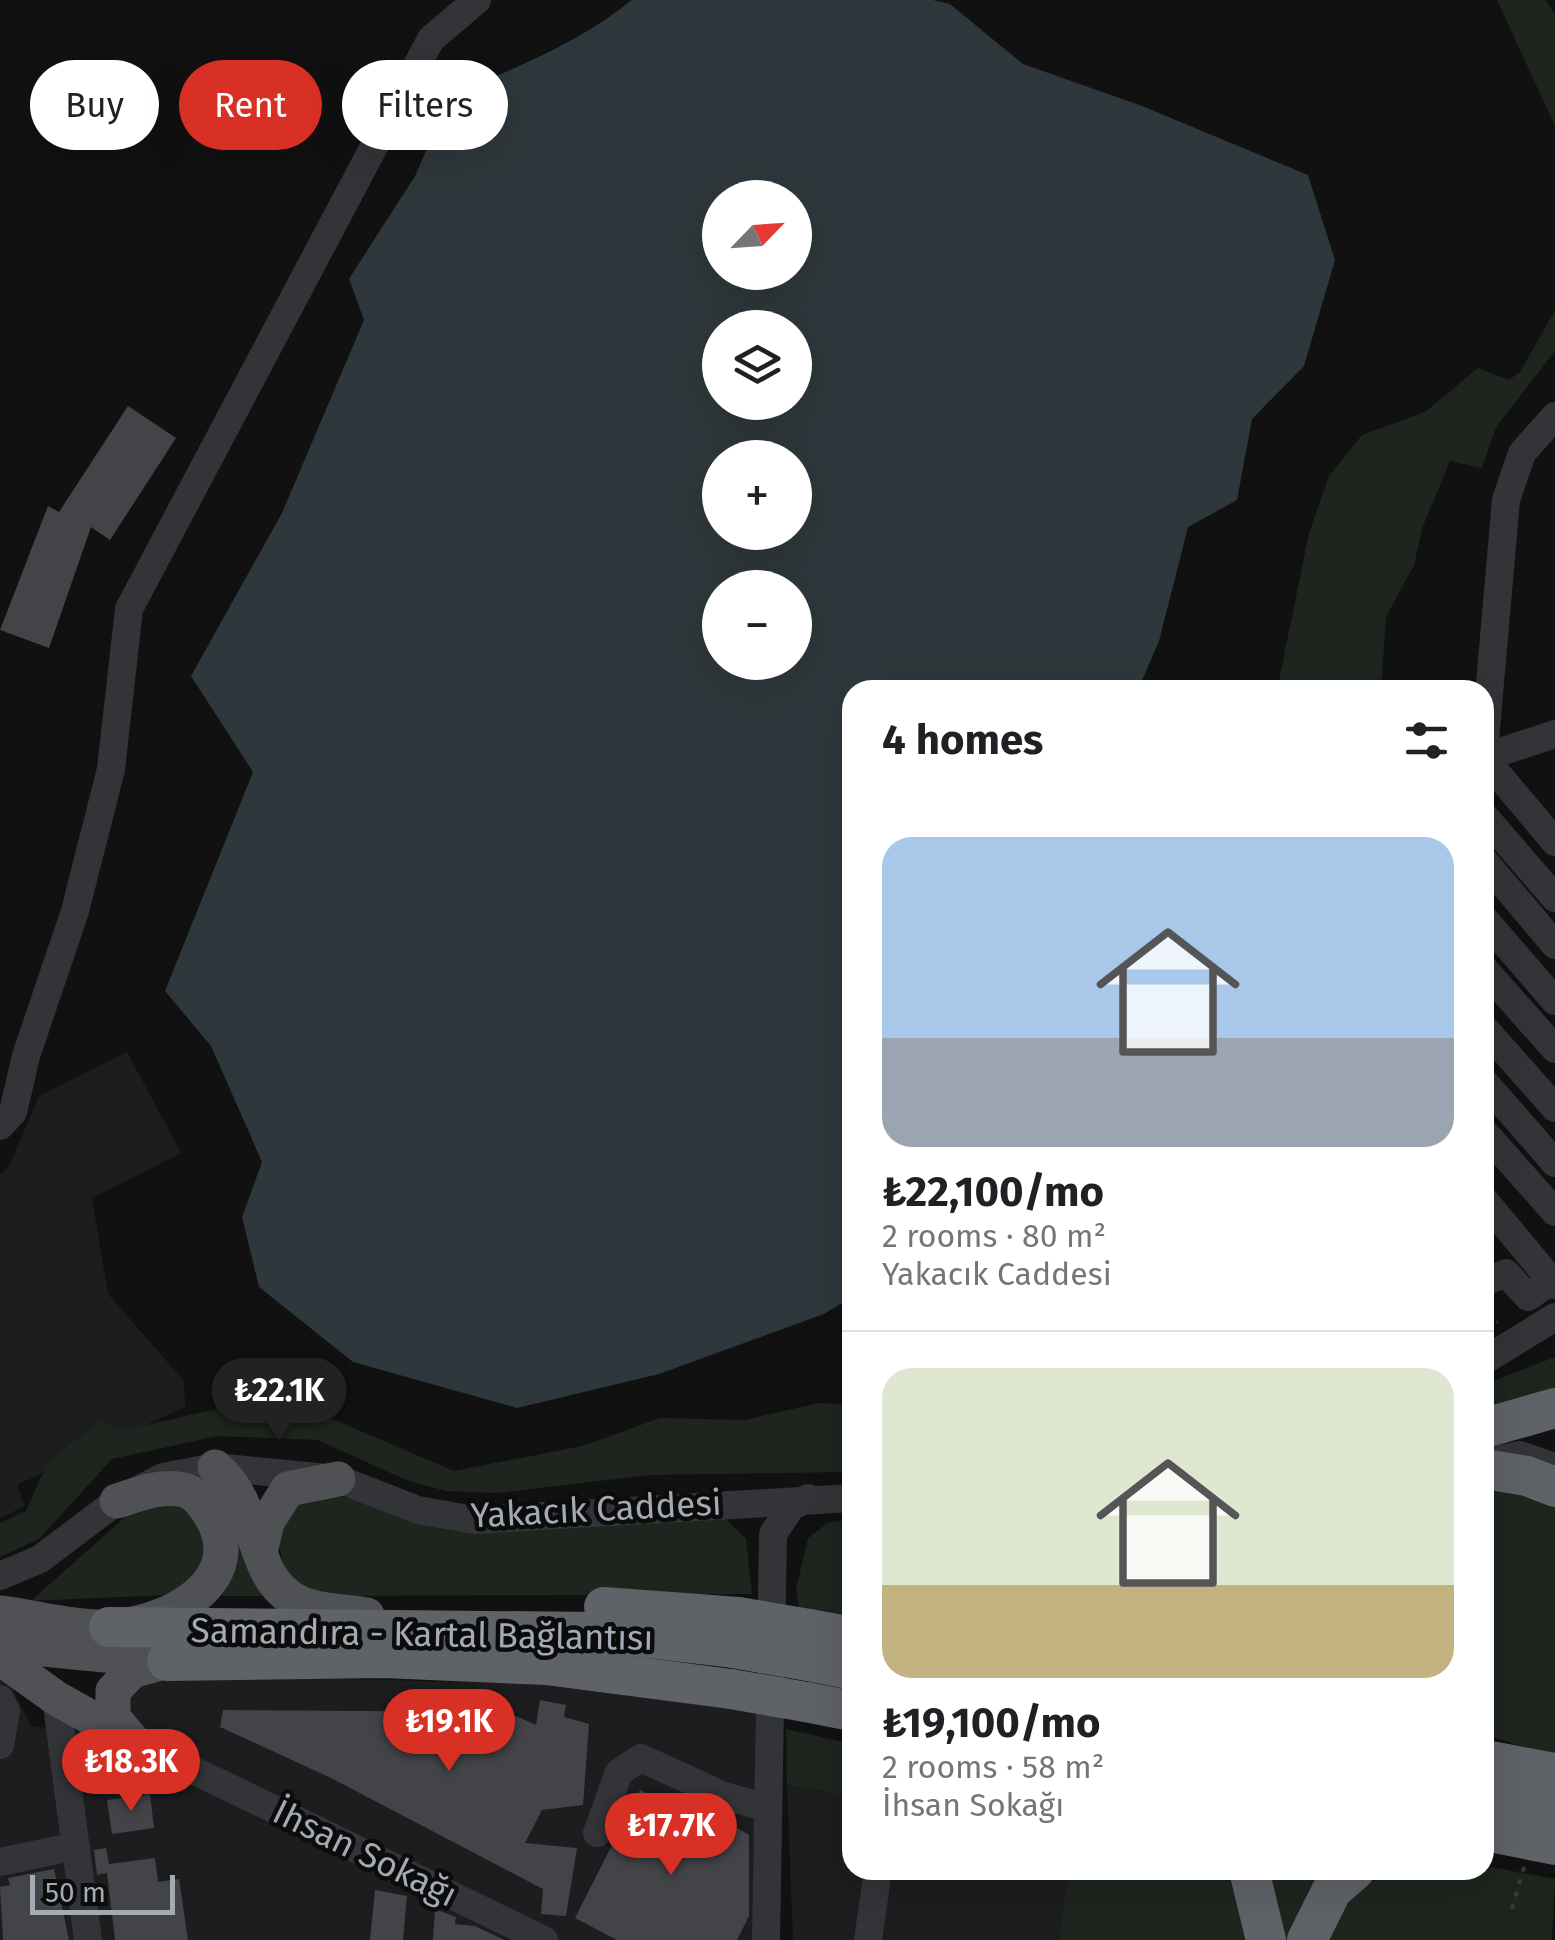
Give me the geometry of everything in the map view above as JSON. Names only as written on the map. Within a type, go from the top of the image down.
[{"type":"highway","points":[[1494,1425],[1555,1408]]},
{"type":"highway","points":[[1494,1468],[1555,1487]]},
{"type":"highway","name":"Samandıra - Kartal Bağlantısı","points":[[109,1627],[437,1628],[585,1605],[772,1642]]},
{"type":"highway","points":[[772,1642],[842,1638]]},
{"type":"highway","points":[[772,1642],[842,1666]]},
{"type":"highway","name":"Samandıra - Kartal Bağlantısı","points":[[167,1661],[384,1658],[546,1665],[731,1689],[842,1709]]},
{"type":"highway","points":[[1494,1767],[1545,1816]]},
{"type":"highway","points":[[1494,1799],[1545,1816]]},
{"type":"highway","points":[[1494,1828],[1545,1816]]},
{"type":"highway","points":[[1494,1840],[1545,1816]]},
{"type":"highway","points":[[1251,1880],[1266,1940]]},
{"type":"highway","points":[[1307,1940],[1332,1890],[1344,1880]]},
{"type":"main road","points":[[215,1467],[234,1483],[248,1510],[260,1554],[281,1591],[300,1603],[437,1628]]},
{"type":"main road","points":[[260,1554],[267,1522],[288,1489],[338,1479]]},
{"type":"main road","points":[[0,1613],[109,1627],[189,1605],[206,1586],[221,1557],[220,1530],[204,1504],[188,1491],[157,1488],[116,1500]]},
{"type":"main road","points":[[0,1645],[167,1661]]},
{"type":"main road","points":[[0,1658],[56,1698],[131,1740]]},
{"type":"main road","points":[[131,1740],[113,1717],[113,1690],[132,1670],[167,1661]]},
{"type":"street","points":[[0,1126],[13,1112],[26,1056],[76,912],[111,769],[128,609],[431,39],[477,0]]},
{"type":"street","points":[[1490,680],[1506,500],[1522,453],[1555,416]]},
{"type":"street","points":[[1494,755],[1555,734]]},
{"type":"street","points":[[1494,769],[1555,842]]},
{"type":"street","points":[[1494,827],[1555,898]]},
{"type":"street","points":[[1494,873],[1555,945]]},
{"type":"street","points":[[1494,930],[1555,1001]]},
{"type":"street","points":[[1494,980],[1555,1049]]},
{"type":"street","points":[[1494,1039],[1555,1108]]},
{"type":"street","points":[[1494,1093],[1555,1163]]},
{"type":"street","points":[[1494,1142],[1555,1212]]},
{"type":"street","points":[[1494,1212],[1553,1283],[1528,1297],[1506,1273],[1494,1274]]},
{"type":"street","points":[[1494,1357],[1555,1316]]},
{"type":"street","points":[[1494,1359],[1555,1335]]},
{"type":"street","points":[[1494,1463],[1520,1456],[1555,1467]]},
{"type":"street","name":"Yakacık Caddesi","points":[[0,1576],[40,1559],[116,1500],[163,1476],[215,1467],[338,1479],[418,1510],[474,1520],[842,1498]]},
{"type":"street","points":[[766,1940],[773,1534],[780,1518],[791,1507],[810,1498]]},
{"type":"street","points":[[716,1504],[744,1510],[757,1521],[772,1558]]},
{"type":"street","points":[[56,1698],[88,1940]]},
{"type":"street","points":[[0,1699],[6,1730],[0,1746]]},
{"type":"street","name":"İhsan Sokağı","points":[[131,1740],[544,1940]]},
{"type":"street","points":[[596,1833],[619,1772],[641,1758],[724,1796],[768,1808]]},
{"type":"street","points":[[0,1862],[76,1846]]},
{"type":"street","points":[[868,1940],[877,1880]]},
{"type":"path","points":[[1494,1324],[1498,1322]]},
{"type":"path","points":[[1512,1909],[1545,1816]]},
{"type":"shaded area","points":[[632,0],[933,0],[950,4],[1023,64],[1142,106],[1308,175],[1335,260],[1304,366],[1252,419],[1237,500],[1188,527],[1159,641],[1142,680],[842,680],[842,1303],[824,1314],[659,1374],[517,1408],[353,1362],[259,1287],[242,1217],[262,1162],[211,1046],[165,991],[253,772],[191,676],[282,513],[364,320],[349,279],[415,176],[427,150],[508,150],[508,70],[545,54]]},
{"type":"shaded area","points":[[1497,0],[1545,0],[1555,14],[1555,126]]},
{"type":"shaded area","points":[[1555,310],[1555,351],[1496,427],[1482,468],[1450,461],[1423,526],[1414,565],[1386,617],[1381,680],[1279,680],[1309,533],[1329,476],[1362,435],[1425,412],[1478,368],[1509,380],[1520,372]]},
{"type":"shaded area","points":[[127,1052],[181,1153],[92,1198],[108,1294],[184,1381],[185,1407],[17,1485],[25,1506],[0,1518],[0,1174],[9,1167],[39,1096]]},
{"type":"shaded area","points":[[1555,1357],[1555,1392],[1494,1409],[1494,1381]]},
{"type":"shaded area","points":[[251,1401],[275,1401],[319,1413],[454,1471],[582,1446],[660,1418],[745,1420],[819,1403],[842,1404],[842,1472],[650,1475],[498,1493],[446,1491],[406,1480],[318,1440],[218,1436],[112,1459],[39,1539],[0,1557],[0,1523],[26,1511],[47,1463],[101,1420],[121,1431]]},
{"type":"shaded area","points":[[220,1483],[270,1596],[222,1596],[235,1565]]},
{"type":"shaded area","points":[[1494,1485],[1555,1503],[1555,1756],[1494,1738]]},
{"type":"shaded area","points":[[326,1493],[487,1531],[720,1514],[746,1539],[752,1594],[329,1596],[303,1586],[289,1574],[281,1556],[278,1529],[300,1501]]},
{"type":"shaded area","points":[[178,1497],[201,1515],[209,1565],[169,1595],[31,1601],[142,1502]]},
{"type":"shaded area","points":[[842,1521],[842,1620],[800,1613],[796,1589],[808,1538],[829,1522]]},
{"type":"shaded area","points":[[0,1664],[32,1727],[113,1729],[141,1674],[541,1684],[755,1710],[763,1940],[0,1940]]},
{"type":"shaded area","points":[[786,1729],[842,1742],[842,1795],[787,1785]]},
{"type":"shaded area","points":[[787,1785],[842,1795],[842,1880],[1067,1880],[1058,1940],[793,1940]]},
{"type":"shaded area","points":[[1494,1868],[1555,1879],[1552,1940],[1323,1940],[1337,1914],[1370,1883],[1494,1880]]},
{"type":"shaded area","points":[[1067,1880],[1241,1880],[1254,1940],[1058,1940]]},
{"type":"shaded area","points":[[1266,1880],[1328,1880],[1294,1940],[1278,1940]]},
{"type":"building","points":[[128,406],[176,438],[110,540],[91,527],[49,648],[0,630],[48,506],[59,512]]},
{"type":"building","points":[[540,1700],[566,1705],[564,1717],[589,1724],[583,1805],[542,1810],[525,1843],[577,1848],[566,1916],[541,1914],[543,1889],[331,1778],[220,1727],[223,1710],[507,1712],[536,1725]]},
{"type":"building","points":[[640,1790],[700,1820],[706,1810],[749,1835],[749,1916],[737,1940],[617,1940],[575,1918]]},
{"type":"building","points":[[150,1794],[154,1828],[112,1834],[107,1800]]},
{"type":"building","points":[[106,1848],[109,1864],[155,1858],[158,1882],[179,1879],[188,1940],[115,1940],[107,1873],[97,1875],[94,1850]]},
{"type":"building","points":[[54,1869],[69,1940],[3,1940],[0,1887],[10,1885],[8,1878]]},
{"type":"building","points":[[375,1890],[407,1896],[403,1940],[370,1940]]},
{"type":"building","points":[[435,1909],[456,1917],[455,1924],[475,1926],[504,1940],[433,1940]]}]
